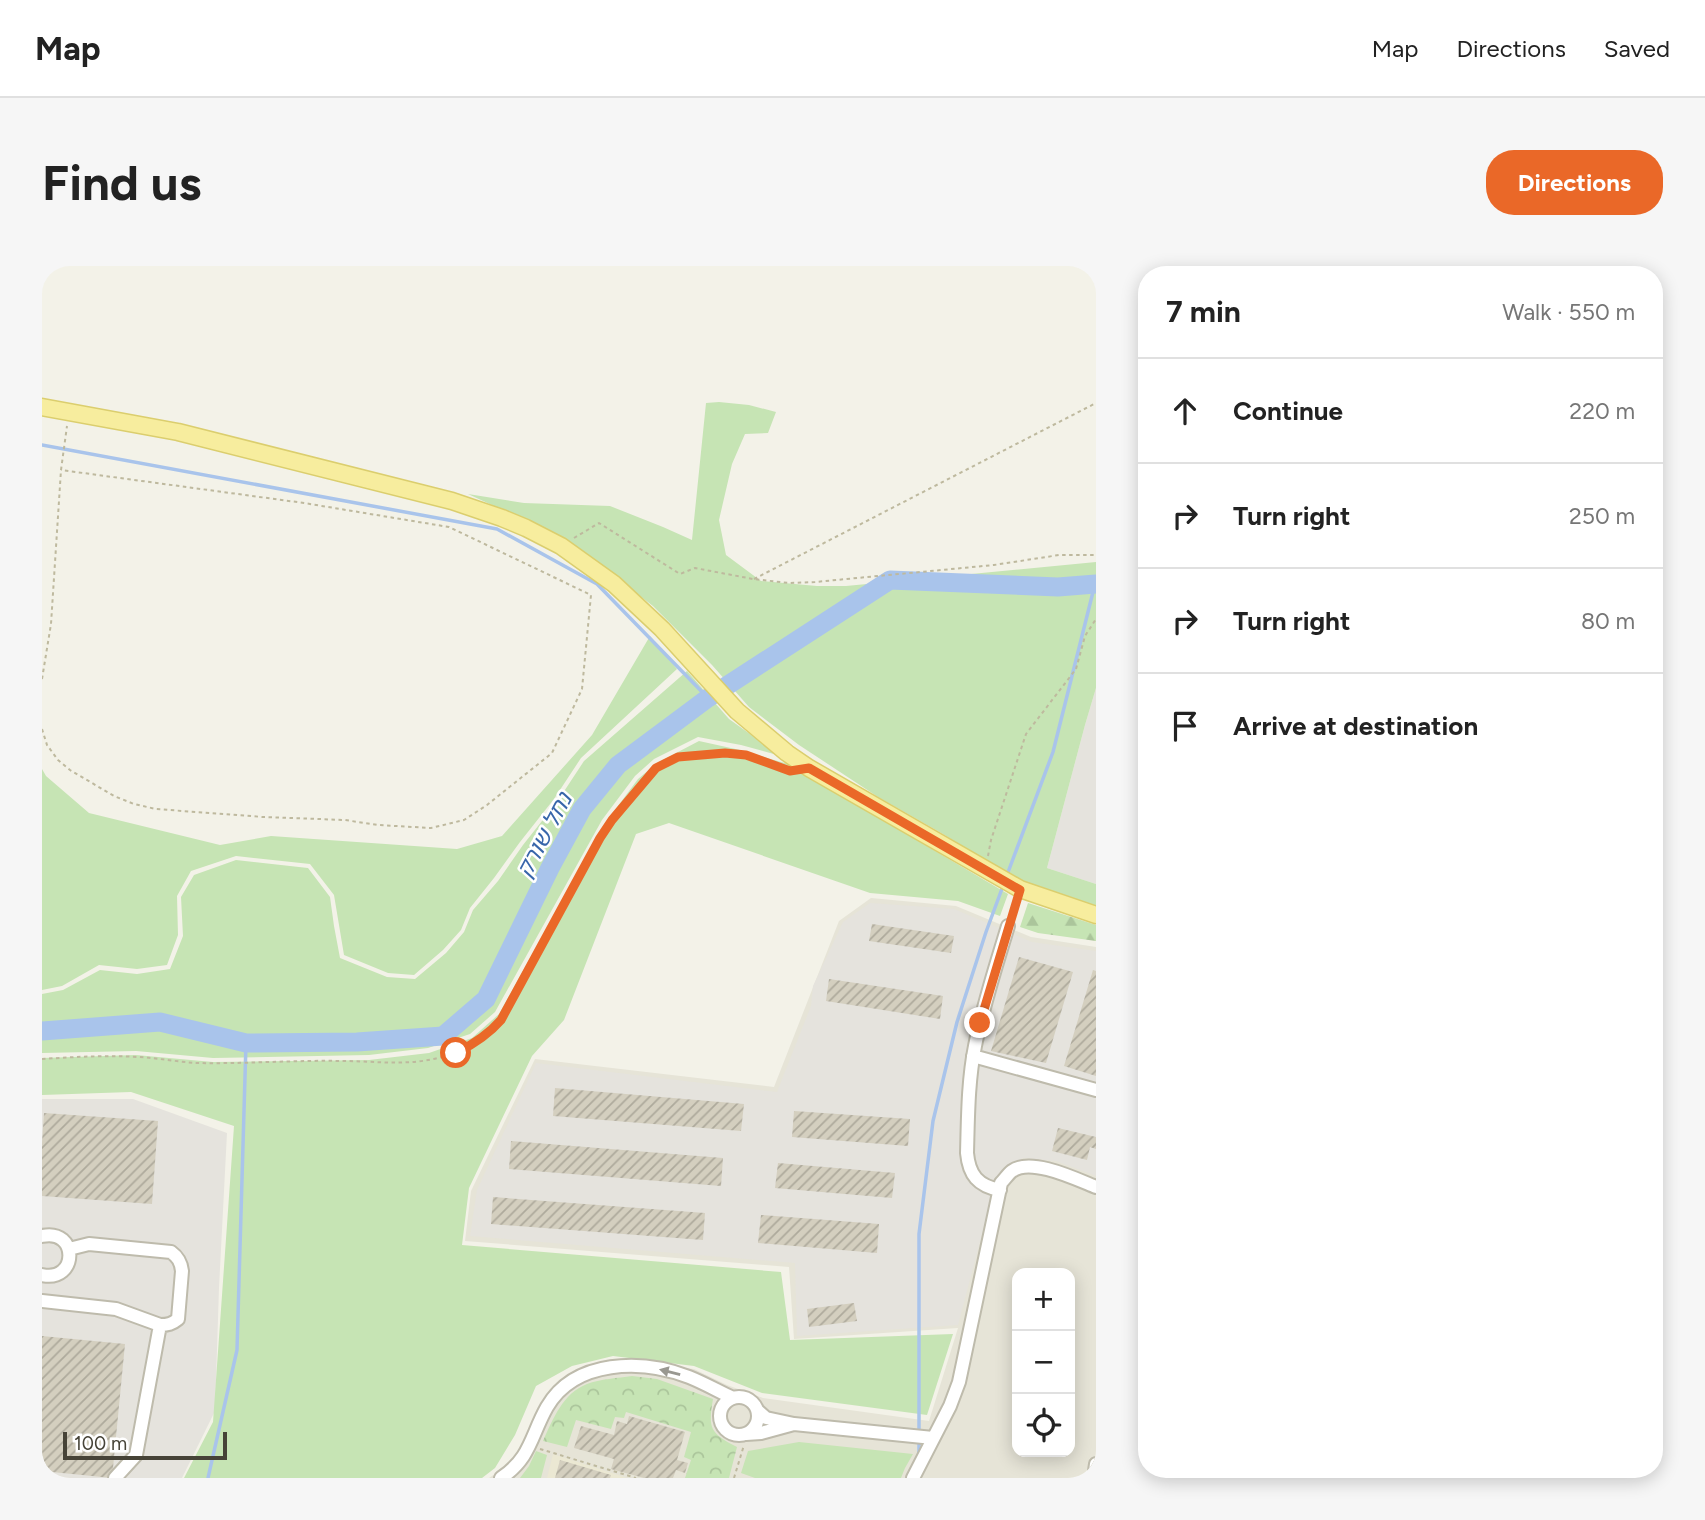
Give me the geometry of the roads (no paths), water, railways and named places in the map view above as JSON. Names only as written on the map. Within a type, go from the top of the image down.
[{"type":"main road","points":[[42,407],[178,432],[452,501],[502,518],[561,546],[614,584],[662,629],[737,710],[809,768],[1020,890],[1096,915]]},
{"type":"street","points":[[1000,1190],[990,1188],[972,1174],[967,1153],[973,1056],[1008,926]]},
{"type":"street","points":[[973,1056],[1096,1090]]},
{"type":"street","points":[[913,1478],[950,1406],[959,1382],[1001,1183],[1010,1172],[1020,1167],[1045,1168],[1096,1187]]},
{"type":"street","points":[[42,1236],[56,1236],[62,1239],[69,1249],[69,1261],[62,1272],[42,1275]]},
{"type":"street","points":[[42,1301],[116,1309],[160,1325],[174,1323],[178,1319],[182,1271],[177,1256],[171,1252],[89,1244],[69,1249]]},
{"type":"street","points":[[115,1478],[136,1455],[160,1325]]},
{"type":"street","points":[[501,1478],[519,1463],[530,1446],[545,1409],[566,1384],[600,1369],[618,1367],[672,1371],[733,1398],[746,1398],[766,1418],[794,1424],[933,1438]]},
{"type":"street","points":[[733,1398],[725,1404],[720,1416],[725,1428],[732,1433],[761,1433],[794,1424]]},
{"type":"street","points":[[743,1434],[756,1425],[757,1410]]},
{"type":"street","points":[[1094,1478],[1096,1464]]},
{"type":"waterway","points":[[42,445],[497,529],[597,584],[708,698]]},
{"type":"waterway","name":"נחל שורק","points":[[42,1031],[160,1022],[246,1043],[357,1042],[443,1036],[486,999],[582,809],[618,765],[708,698],[890,580],[1058,587],[1096,584]]},
{"type":"waterway","points":[[1007,875],[1053,752],[1095,584]]},
{"type":"waterway","points":[[919,1458],[919,1234],[933,1121],[957,1022],[1003,886]]},
{"type":"waterway","points":[[208,1478],[237,1350],[246,1043]]}]
